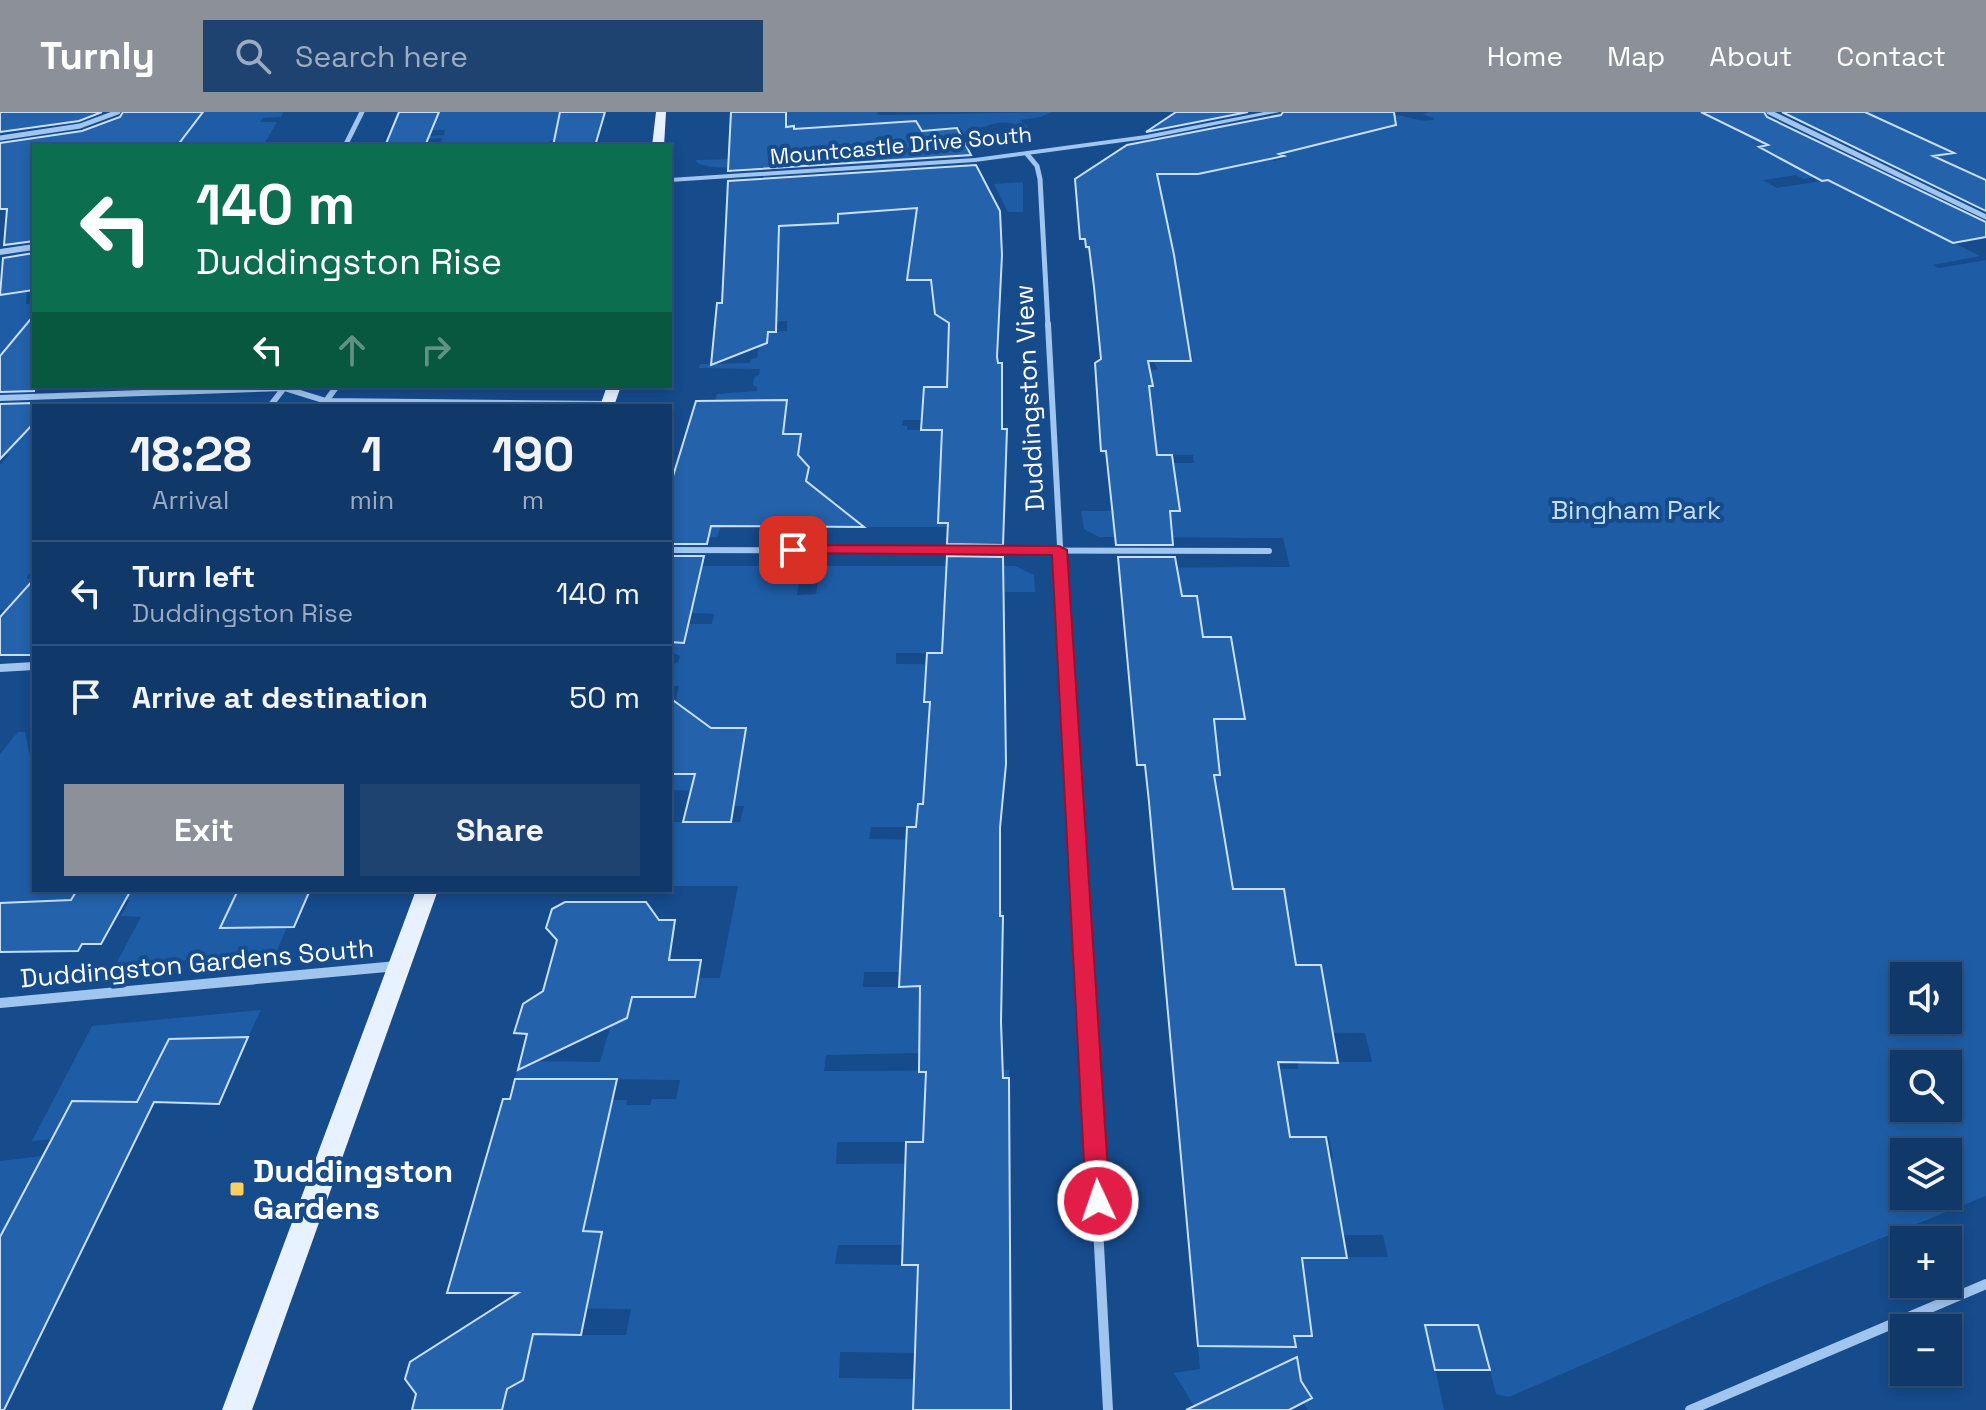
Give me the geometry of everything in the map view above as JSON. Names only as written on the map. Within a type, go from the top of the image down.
[{"type":"main road","points":[[658,144],[661,112]]},
{"type":"main road","points":[[237,1410],[426,892]]},
{"type":"street","points":[[0,138],[80,126],[118,112]]},
{"type":"street","points":[[346,144],[362,112]]},
{"type":"street","name":"Mountcastle Drive South","points":[[672,180],[894,167],[1027,154],[1201,128],[1276,112]]},
{"type":"street","points":[[1769,112],[1986,217]]},
{"type":"street","name":"Duddingston View","points":[[1027,154],[1037,166],[1040,179],[1108,1410]]},
{"type":"street","points":[[0,252],[32,247]]},
{"type":"street","points":[[272,404],[284,388]]},
{"type":"street","points":[[0,398],[284,388],[326,401],[537,404]]},
{"type":"street","points":[[326,401],[336,388]]},
{"type":"street","points":[[672,550],[1269,551]]},
{"type":"street","points":[[0,668],[32,666]]},
{"type":"street","name":"Duddingston Gardens South","points":[[0,1003],[399,966]]},
{"type":"street","points":[[1690,1410],[1986,1284]]},
{"type":"green space","points":[[203,112],[283,112],[281,117],[263,118],[260,122],[277,122],[264,144],[148,144],[189,130]]},
{"type":"green space","points":[[439,112],[560,112],[561,140],[550,141],[549,144],[436,144],[441,143],[442,138],[428,139],[430,136],[444,135],[445,130],[432,130]]},
{"type":"green space","points":[[786,112],[877,112],[878,115],[893,115],[1051,112],[1020,120],[1033,132],[1027,133],[1007,123],[977,128],[987,138],[983,139],[976,134],[965,135],[960,128],[938,129],[931,144],[916,121],[772,161],[718,167],[697,163],[696,160],[735,159],[793,127],[725,127],[758,125]]},
{"type":"green space","name":"Bingham Park","points":[[1701,112],[1754,139],[1766,137],[1821,176],[1804,179],[1796,175],[1763,180],[1777,188],[1847,177],[1903,217],[1980,256],[1933,265],[1939,268],[1986,260],[1986,1196],[1962,1206],[1962,1138],[1890,1138],[1890,1210],[1951,1210],[1912,1226],[1890,1226],[1890,1235],[1765,1285],[1509,1397],[1496,1394],[1478,1325],[1426,1325],[1444,1410],[1308,1410],[1303,1403],[1312,1398],[1288,1362],[1194,1406],[1174,1373],[1200,1369],[1198,1346],[1295,1347],[1294,1336],[1312,1335],[1308,1306],[1290,1305],[1284,1265],[1190,1264],[1189,1258],[1388,1257],[1383,1235],[1315,1235],[1338,1205],[1331,1167],[1181,1166],[1181,1157],[1333,1158],[1329,1137],[1265,1137],[1256,1076],[1173,1075],[1173,1068],[1298,1069],[1298,1062],[1372,1062],[1365,1033],[1252,1032],[1277,994],[1165,993],[1165,983],[1324,984],[1320,965],[1243,964],[1259,915],[1159,914],[1158,906],[1287,907],[1284,889],[1233,888],[1226,844],[1152,843],[1151,826],[1222,825],[1215,780],[1146,780],[1146,775],[1219,775],[1128,669],[1127,655],[1190,655],[1124,619],[1123,614],[1184,614],[1199,610],[1197,596],[1182,596],[1179,580],[1119,580],[1118,568],[1290,567],[1283,538],[1099,537],[1084,529],[1081,511],[1112,511],[1114,524],[1172,524],[1170,511],[1180,511],[1162,463],[1194,463],[1193,455],[1102,454],[1101,451],[1149,452],[1099,420],[1153,418],[1149,395],[1099,387],[1153,386],[1150,371],[1158,369],[1153,361],[1193,360],[1192,355],[1100,355],[1100,352],[1149,353],[1179,299],[1095,299],[1095,296],[1142,296],[1174,254],[1173,250],[1086,250],[1086,247],[1133,247],[1127,232],[1170,232],[1169,227],[1084,227],[1075,181],[1080,176],[1114,184],[1131,171],[1098,164],[1120,152],[1246,147],[1274,161],[1285,158],[1279,154],[1342,138],[1359,121],[1384,130],[1393,127],[1387,124],[1399,120],[1389,116],[1435,119],[1423,114]]},
{"type":"green space","points":[[1865,112],[1986,112],[1986,180],[1930,157],[1953,152]]},
{"type":"green space","points":[[1023,182],[1023,212],[1008,212],[994,184]]},
{"type":"green space","points":[[808,185],[826,223],[838,222],[837,211],[915,205],[952,280],[934,311],[939,316],[950,316],[951,354],[998,354],[998,357],[975,357],[954,385],[1002,385],[922,417],[1002,417],[1002,420],[903,420],[902,425],[907,426],[907,430],[949,429],[1004,527],[834,527],[838,502],[822,501],[722,524],[717,537],[672,537],[792,477],[673,477],[674,473],[737,473],[801,434],[685,434],[735,431],[715,401],[717,394],[757,391],[753,385],[754,377],[759,375],[760,369],[699,368],[700,364],[750,363],[751,359],[757,358],[759,346],[767,343],[763,332],[787,331],[787,321],[766,322],[765,327],[714,329],[715,323],[775,314],[779,309],[774,305],[770,189],[727,191],[728,188]]},
{"type":"green space","points":[[27,291],[26,304],[32,303],[32,353],[0,356],[0,295]]},
{"type":"green space","points":[[32,427],[32,571],[26,578],[32,581],[6,610],[0,610],[0,465],[10,454],[5,454]]},
{"type":"green space","points":[[672,566],[801,566],[797,595],[816,594],[820,566],[1015,566],[1034,575],[1035,592],[1005,592],[1004,579],[946,579],[945,611],[1005,611],[1005,619],[944,619],[942,653],[896,653],[896,664],[1005,665],[1005,669],[942,668],[925,687],[924,702],[941,702],[932,719],[1006,719],[1006,724],[940,724],[929,804],[918,804],[916,827],[871,827],[869,839],[1000,841],[1000,846],[904,892],[903,910],[1003,911],[1003,916],[902,972],[864,972],[863,987],[1000,986],[1001,994],[920,995],[919,1053],[826,1055],[824,1071],[1009,1070],[1009,1078],[926,1078],[923,1142],[837,1142],[836,1164],[1010,1163],[1010,1170],[922,1171],[915,1204],[904,1212],[903,1238],[908,1245],[838,1245],[835,1264],[1010,1266],[1010,1272],[919,1272],[915,1353],[840,1352],[839,1378],[1011,1380],[1011,1390],[914,1390],[913,1410],[502,1410],[507,1389],[523,1380],[520,1335],[626,1335],[631,1309],[548,1308],[591,1288],[602,1232],[567,1231],[472,1207],[480,1178],[594,1178],[612,1100],[627,1100],[626,1105],[650,1105],[652,1099],[676,1099],[680,1080],[515,1078],[520,1061],[600,1062],[619,997],[694,997],[698,978],[720,978],[738,886],[672,886],[672,822],[740,822],[744,806],[723,806],[732,792],[672,790],[672,774],[677,774],[746,728],[679,728],[674,708],[679,686],[672,686],[672,665],[678,662],[680,656],[672,652],[678,624],[712,624],[714,614],[691,613],[699,579],[672,579]]},
{"type":"green space","points":[[18,732],[25,732],[32,765],[32,892],[76,892],[71,900],[0,903],[0,754]]},
{"type":"green space","points":[[111,892],[237,892],[220,928],[287,927],[276,953],[115,966],[141,917],[121,916],[130,900],[107,900]]},
{"type":"green space","points":[[261,1010],[248,1037],[169,1039],[137,1102],[72,1101],[61,1122],[123,1132],[32,1141],[92,1026]]},
{"type":"green space","points":[[43,1156],[0,1238],[0,1161]]},
{"type":"building","points":[[0,112],[102,112],[79,121],[0,132]]},
{"type":"building","points":[[123,112],[203,112],[179,144],[32,144],[32,241],[4,245],[7,209],[0,209],[0,143],[82,131],[120,117]]},
{"type":"building","points":[[399,112],[439,112],[426,144],[386,144]]},
{"type":"building","points":[[560,112],[605,112],[596,144],[553,144]]},
{"type":"building","points":[[731,112],[786,112],[786,127],[794,126],[794,129],[916,121],[922,131],[957,128],[971,155],[728,171]]},
{"type":"building","points":[[1176,112],[1248,112],[1146,132]]},
{"type":"building","points":[[1283,112],[1394,112],[1396,125],[1279,154],[1284,156],[1198,174],[1157,174],[1191,361],[1148,361],[1153,386],[1149,386],[1157,455],[1172,455],[1180,511],[1170,511],[1173,545],[1116,545],[1106,451],[1101,451],[1095,363],[1101,359],[1094,287],[1089,247],[1086,247],[1085,239],[1080,239],[1075,179],[1127,145],[1281,115]]},
{"type":"building","points":[[1701,112],[1764,112],[1767,117],[1986,222],[1986,237],[1953,243],[1828,180],[1822,181],[1759,147],[1768,145]]},
{"type":"building","points":[[1782,112],[1865,112],[1954,153],[1933,156],[1986,180],[1986,211]]},
{"type":"building","points":[[976,165],[1000,211],[1002,255],[997,357],[998,363],[1002,363],[1002,429],[1007,429],[1003,545],[947,544],[948,523],[938,523],[942,430],[921,430],[924,387],[947,387],[949,323],[935,314],[931,280],[907,280],[917,208],[838,214],[838,223],[779,226],[776,332],[768,332],[767,343],[711,365],[717,303],[722,303],[728,181]]},
{"type":"building","points":[[32,253],[32,290],[0,295],[3,258]]},
{"type":"building","points":[[32,317],[34,391],[0,392],[0,356]]},
{"type":"building","points":[[787,400],[783,434],[801,434],[798,455],[809,467],[806,481],[864,527],[711,526],[707,544],[672,544],[672,479],[696,401]]},
{"type":"building","points":[[34,403],[32,425],[0,459],[0,404]]},
{"type":"building","points":[[672,556],[704,556],[684,643],[672,642]]},
{"type":"building","points":[[947,556],[1003,557],[1006,764],[1000,828],[1000,916],[1003,916],[1003,1078],[1009,1078],[1011,1410],[913,1410],[918,1265],[902,1265],[906,1142],[923,1142],[926,1072],[919,1072],[920,986],[899,987],[907,827],[916,827],[918,804],[923,804],[930,702],[924,702],[927,653],[942,653]]},
{"type":"building","points":[[1118,557],[1175,557],[1182,596],[1197,596],[1203,637],[1231,637],[1245,719],[1214,719],[1220,775],[1214,775],[1233,889],[1284,889],[1296,965],[1321,965],[1338,1063],[1278,1062],[1290,1137],[1326,1137],[1347,1258],[1302,1258],[1312,1336],[1294,1336],[1296,1347],[1198,1346],[1149,802],[1145,765],[1137,765]]},
{"type":"building","points":[[32,581],[32,655],[0,655],[0,617]]},
{"type":"building","points":[[672,699],[711,728],[746,728],[731,822],[683,822],[695,774],[672,774]]},
{"type":"building","points":[[76,892],[130,892],[101,944],[82,944],[78,951],[0,952],[0,903],[71,900]]},
{"type":"building","points":[[237,892],[309,892],[294,927],[220,928]]},
{"type":"building","points":[[565,902],[646,902],[659,920],[675,920],[669,960],[701,960],[695,997],[632,997],[627,1018],[518,1070],[527,1034],[514,1033],[523,1004],[543,991],[557,940],[546,928],[552,909]]},
{"type":"building","points":[[248,1037],[219,1104],[154,1102],[4,1410],[0,1410],[0,1237],[72,1101],[137,1102],[169,1039]]},
{"type":"building","points":[[515,1079],[617,1079],[583,1231],[602,1232],[581,1335],[533,1334],[523,1380],[507,1389],[502,1410],[412,1410],[416,1394],[405,1379],[410,1362],[518,1293],[447,1293],[503,1099],[510,1099]]},
{"type":"building","points":[[1425,1325],[1478,1325],[1490,1370],[1435,1370]]},
{"type":"building","points":[[1297,1357],[1301,1381],[1312,1398],[1289,1410],[1186,1410]]},
{"type":"place","name":"Duddingston Gardens","points":[[237,1189]]},
{"type":"route","points":[[793,550],[1059,550],[1098,1201]]}]
